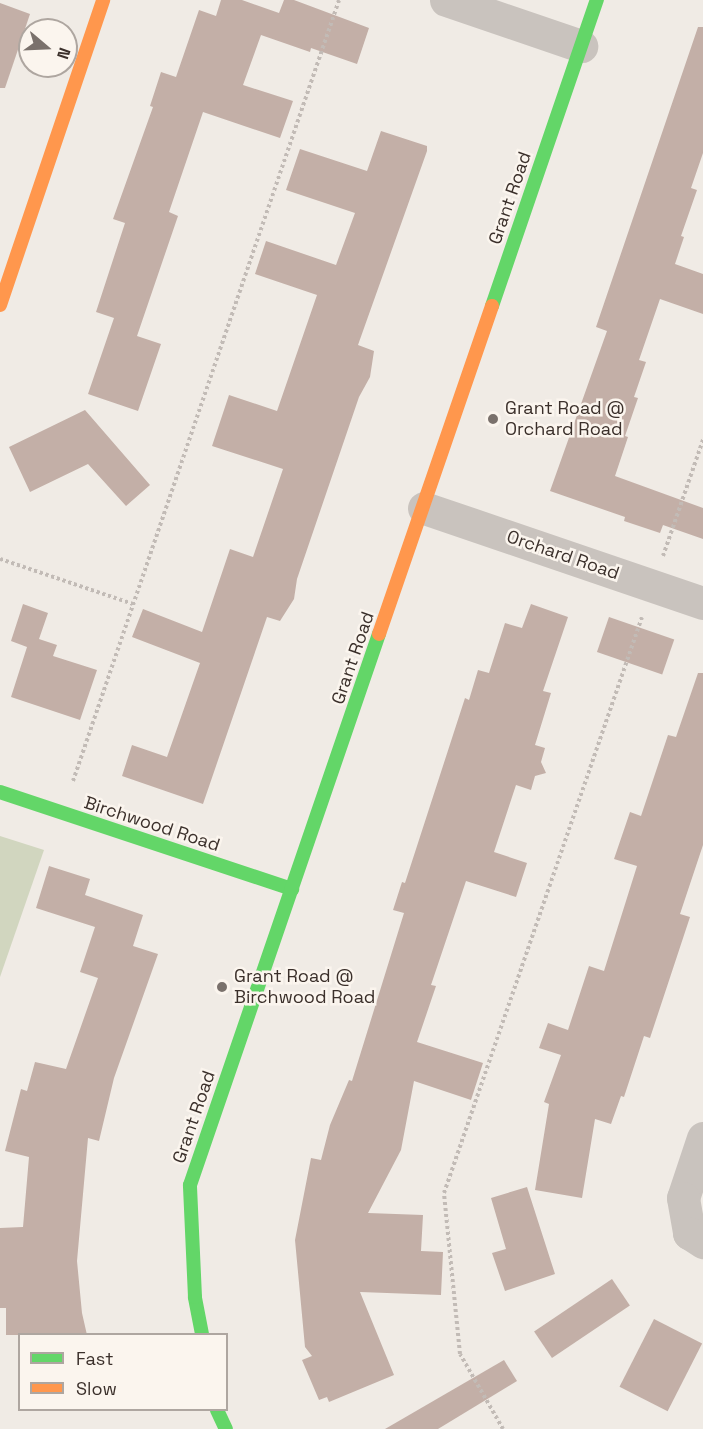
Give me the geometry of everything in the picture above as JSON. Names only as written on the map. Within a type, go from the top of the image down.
[{"type":"street","points":[[0,305],[103,0]]},
{"type":"street","points":[[446,0],[581,46]]},
{"type":"street","name":"Grant Road","points":[[202,1333],[195,1297],[190,1185],[597,0]]},
{"type":"street","name":"Orchard Road","points":[[424,508],[703,603]]},
{"type":"street","name":"Birchwood Road","points":[[0,792],[292,889]]},
{"type":"street","points":[[703,1138],[682,1198],[689,1233],[703,1242]]},
{"type":"street","points":[[217,1411],[226,1429]]},
{"type":"path","points":[[62,813],[339,0]]},
{"type":"path","points":[[503,1429],[459,1354],[444,1193],[703,440]]},
{"type":"path","points":[[0,559],[133,604]]},
{"type":"green space","points":[[0,836],[44,850],[0,977]]},
{"type":"building","points":[[221,0],[242,0],[279,13],[284,0],[294,0],[369,28],[357,64],[311,48],[310,52],[261,35],[243,85],[293,101],[280,138],[203,112],[169,212],[178,216],[137,336],[161,344],[138,411],[88,394],[114,318],[96,312],[125,223],[113,219],[153,107],[150,106],[161,72],[176,77],[199,10],[216,16]]},
{"type":"building","points":[[0,3],[30,14],[29,18],[18,18],[18,50],[5,88],[0,88]]},
{"type":"building","points":[[698,27],[703,27],[703,153],[691,188],[697,190],[681,236],[684,237],[675,264],[703,274],[703,314],[660,299],[639,360],[646,362],[634,397],[638,398],[615,476],[703,508],[703,539],[663,525],[660,533],[624,521],[625,517],[550,491],[607,331],[596,327]]},
{"type":"building","points":[[381,131],[427,146],[427,151],[358,345],[374,351],[370,377],[359,397],[297,579],[294,599],[280,621],[267,617],[203,804],[122,776],[132,745],[167,757],[200,663],[132,637],[143,609],[202,632],[230,549],[253,557],[283,469],[212,446],[229,395],[277,411],[317,295],[255,274],[266,241],[336,265],[355,213],[286,190],[300,149],[367,171]]},
{"type":"building","points":[[85,410],[150,485],[126,506],[88,464],[30,492],[9,447]]},
{"type":"building","points":[[23,604],[48,613],[39,639],[57,645],[53,656],[97,670],[80,720],[11,697],[27,647],[11,641]]},
{"type":"building","points":[[531,604],[568,617],[543,691],[551,693],[535,745],[545,748],[541,762],[546,773],[535,776],[531,790],[516,785],[494,852],[527,863],[516,897],[466,881],[431,985],[436,986],[417,1042],[483,1063],[471,1100],[414,1081],[401,1150],[368,1213],[423,1215],[421,1251],[443,1252],[441,1295],[360,1292],[394,1375],[329,1402],[327,1397],[319,1400],[302,1360],[312,1356],[305,1347],[295,1240],[311,1158],[321,1160],[330,1125],[349,1080],[352,1081],[404,913],[393,910],[402,882],[405,883],[465,698],[469,700],[478,670],[489,673],[505,623],[522,628]]},
{"type":"building","points":[[609,617],[674,639],[662,674],[597,652]]},
{"type":"building","points":[[698,673],[703,673],[703,845],[680,914],[690,917],[650,1038],[644,1036],[624,1097],[621,1096],[611,1124],[595,1119],[582,1198],[535,1190],[549,1104],[544,1102],[561,1055],[539,1048],[548,1023],[568,1030],[589,966],[604,971],[637,866],[614,859],[630,812],[641,816],[668,735],[676,737]]},
{"type":"building","points":[[49,866],[90,879],[85,895],[143,915],[133,946],[158,954],[114,1078],[99,1141],[88,1138],[77,1261],[82,1313],[87,1333],[6,1335],[6,1308],[0,1308],[0,1228],[23,1227],[29,1157],[5,1151],[21,1089],[27,1091],[35,1062],[66,1069],[98,978],[80,972],[95,927],[36,908]]},
{"type":"building","points":[[527,1187],[555,1274],[505,1291],[492,1253],[506,1249],[491,1198]]},
{"type":"building","points":[[612,1279],[630,1306],[552,1358],[534,1332]]},
{"type":"building","points":[[654,1319],[702,1344],[668,1411],[619,1387]]},
{"type":"building","points":[[504,1360],[517,1381],[438,1429],[385,1429]]},
{"type":"traffic: fast","points":[[492,306],[597,0]]},
{"type":"traffic: fast","points":[[202,1333],[195,1297],[190,1185],[379,634]]},
{"type":"traffic: fast","points":[[0,792],[292,889]]},
{"type":"traffic: fast","points":[[217,1411],[226,1429]]},
{"type":"traffic: slow","points":[[0,305],[103,0]]},
{"type":"traffic: slow","points":[[379,634],[492,306]]},
{"type":"place","name":"Grant Road @ Orchard Road","points":[[493,419]]},
{"type":"place","name":"Grant Road @ Birchwood Road","points":[[222,987]]}]
